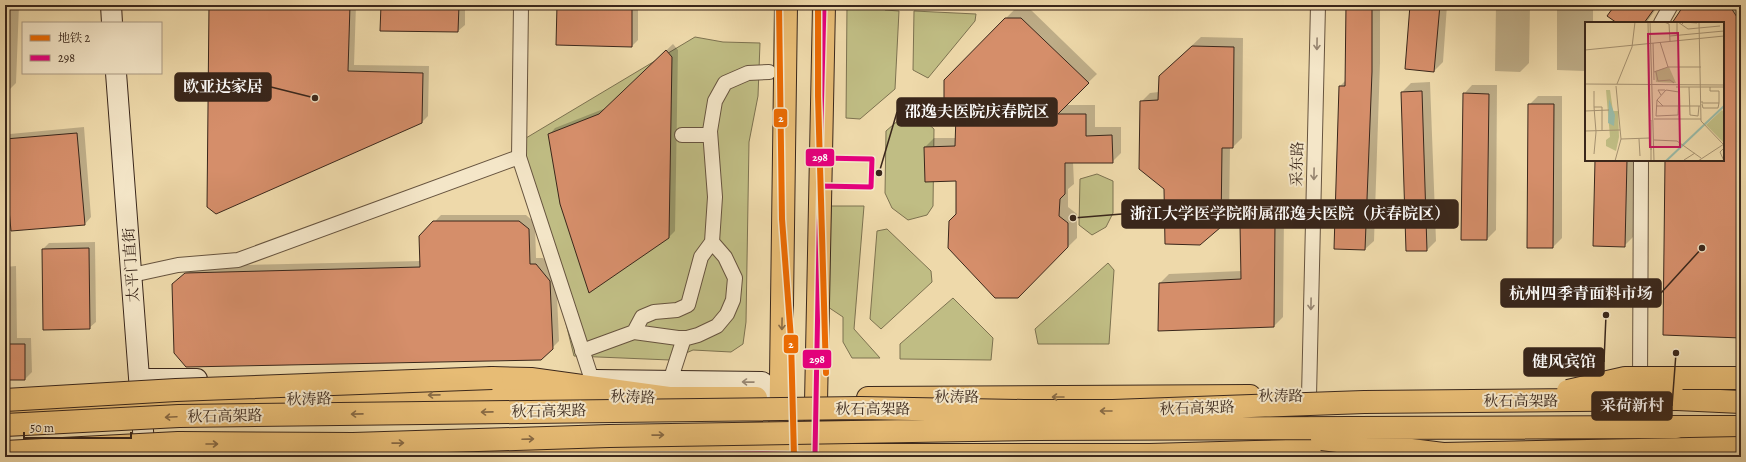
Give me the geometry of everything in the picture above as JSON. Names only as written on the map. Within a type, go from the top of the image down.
[{"type":"main road","points":[[111,5],[112,22]]},
{"type":"main road","points":[[780,456],[786,5]]},
{"type":"main road","points":[[815,456],[824,5]]},
{"type":"main road","name":"太平门直街","points":[[116,74],[145,457]]},
{"type":"main road","points":[[5,400],[176,390],[492,378],[531,379],[676,399]]},
{"type":"main road","points":[[1525,401],[1625,378],[1741,378]]},
{"type":"main road","points":[[140,379],[762,382],[781,398]]},
{"type":"main road","name":"秋涛路","points":[[5,411],[142,403],[510,394],[676,399],[1309,396],[1741,388]]},
{"type":"main road","name":"秋石高架路","points":[[5,425],[179,416],[860,408],[1106,411],[1364,402],[1677,399],[1741,402]]},
{"type":"main road","name":"秋石高架路","points":[[5,452],[178,444],[352,444],[608,436],[855,431],[1236,428],[1741,427]]},
{"type":"main road","points":[[1236,428],[1443,454],[1741,448]]},
{"type":"main road","points":[[454,457],[1150,455],[1605,449],[1741,439]]},
{"type":"street","points":[[521,5],[519,156],[592,380]]},
{"type":"street","name":"采东路","points":[[1309,396],[1318,5]]},
{"type":"street","points":[[1662,22],[1671,5]]},
{"type":"street","points":[[634,332],[642,317],[648,314],[677,310],[688,305],[702,257],[712,242],[715,197],[710,135],[715,101],[725,83],[748,73],[769,72]]},
{"type":"street","points":[[682,135],[710,135]]},
{"type":"street","points":[[132,275],[178,265],[238,260],[519,156]]},
{"type":"street","points":[[1640,390],[1641,161]]},
{"type":"street","points":[[582,351],[634,332],[684,338],[698,335],[717,326],[727,314],[733,300],[735,278],[725,257],[712,242]]},
{"type":"street","points":[[673,372],[684,338]]},
{"type":"shaded area","points":[[847,5],[885,5],[885,10],[899,11],[895,89],[860,119],[846,118]]},
{"type":"shaded area","points":[[914,11],[976,14],[975,21],[928,78],[913,70]]},
{"type":"shaded area","points":[[695,37],[723,42],[760,43],[758,96],[749,142],[746,322],[743,344],[731,352],[693,350],[670,360],[574,356],[521,141]]},
{"type":"shaded area","points":[[908,112],[925,121],[934,129],[933,206],[927,215],[908,220],[892,208],[885,193],[886,131]]},
{"type":"shaded area","points":[[1097,174],[1113,181],[1113,213],[1106,227],[1092,235],[1079,225],[1080,179]]},
{"type":"shaded area","points":[[831,206],[864,206],[854,329],[880,358],[852,358],[843,342],[843,317],[828,307]]},
{"type":"shaded area","points":[[887,229],[931,271],[932,282],[881,329],[870,319],[877,231]]},
{"type":"shaded area","points":[[1108,263],[1114,270],[1109,344],[1038,344],[1035,329]]},
{"type":"shaded area","points":[[953,298],[993,338],[991,360],[900,359],[900,344]]},
{"type":"building","points":[[209,5],[350,5],[348,71],[423,73],[422,123],[216,214],[207,207]]},
{"type":"building","points":[[381,5],[459,5],[458,32],[380,31]]},
{"type":"building","points":[[557,5],[632,5],[632,47],[556,45]]},
{"type":"building","points":[[1346,5],[1372,5],[1372,72],[1365,250],[1334,249],[1339,86],[1345,86]]},
{"type":"building","points":[[1410,5],[1440,5],[1434,72],[1405,69]]},
{"type":"building","points":[[1615,5],[1657,5],[1645,22],[1616,22],[1607,16]]},
{"type":"building","points":[[1684,5],[1729,5],[1741,23],[1741,338],[1663,335],[1665,161],[1724,161],[1724,22],[1673,22]]},
{"type":"building","points":[[1005,18],[1021,18],[1089,83],[1058,114],[1086,114],[1086,136],[1112,135],[1113,163],[1065,163],[1065,194],[1060,199],[1059,216],[1068,223],[1068,247],[1018,298],[995,298],[948,248],[949,221],[956,214],[956,181],[925,182],[924,147],[955,146],[956,115],[944,102],[944,80]]},
{"type":"building","points":[[1192,46],[1234,47],[1233,148],[1222,148],[1221,227],[1200,245],[1165,244],[1164,189],[1139,169],[1140,101],[1158,100],[1159,76]]},
{"type":"building","points":[[666,50],[672,57],[669,238],[589,293],[560,204],[548,134],[599,114]]},
{"type":"building","points":[[1422,91],[1427,251],[1406,251],[1401,92]]},
{"type":"building","points":[[1463,93],[1489,94],[1487,240],[1461,240]]},
{"type":"building","points":[[1528,104],[1554,104],[1553,248],[1527,248]]},
{"type":"building","points":[[77,133],[85,225],[11,231],[5,167],[5,139]]},
{"type":"building","points":[[1595,161],[1627,161],[1625,247],[1593,246]]},
{"type":"building","points":[[433,221],[519,221],[529,229],[530,264],[536,264],[550,281],[553,349],[541,360],[186,367],[174,353],[172,284],[185,273],[420,267],[419,236]]},
{"type":"building","points":[[1275,224],[1274,327],[1158,331],[1159,283],[1241,279],[1240,225]]},
{"type":"building","points":[[89,248],[90,329],[43,330],[42,249]]},
{"type":"building","points":[[5,344],[25,344],[25,380],[5,380]]},
{"type":"metro line","name":"2","points":[[779,5],[782,219],[791,339],[794,457]]},
{"type":"metro line","name":"2","points":[[818,5],[818,96],[826,373]]},
{"type":"transit line","name":"298","points":[[454,457],[761,454],[815,455],[820,186],[871,187],[872,159],[820,158],[824,5]]},
{"type":"place","name":"欧亚达家居","points":[[315,98]]},
{"type":"place","name":"邵逸夫医院庆春院区","points":[[879,173]]},
{"type":"place","name":"浙江大学医学院附属邵逸夫医院（庆春院区）","points":[[1073,218]]},
{"type":"place","name":"杭州四季青面料市场","points":[[1702,248]]},
{"type":"place","name":"健风宾馆","points":[[1606,315]]},
{"type":"place","name":"采荷新村","points":[[1676,353]]}]
